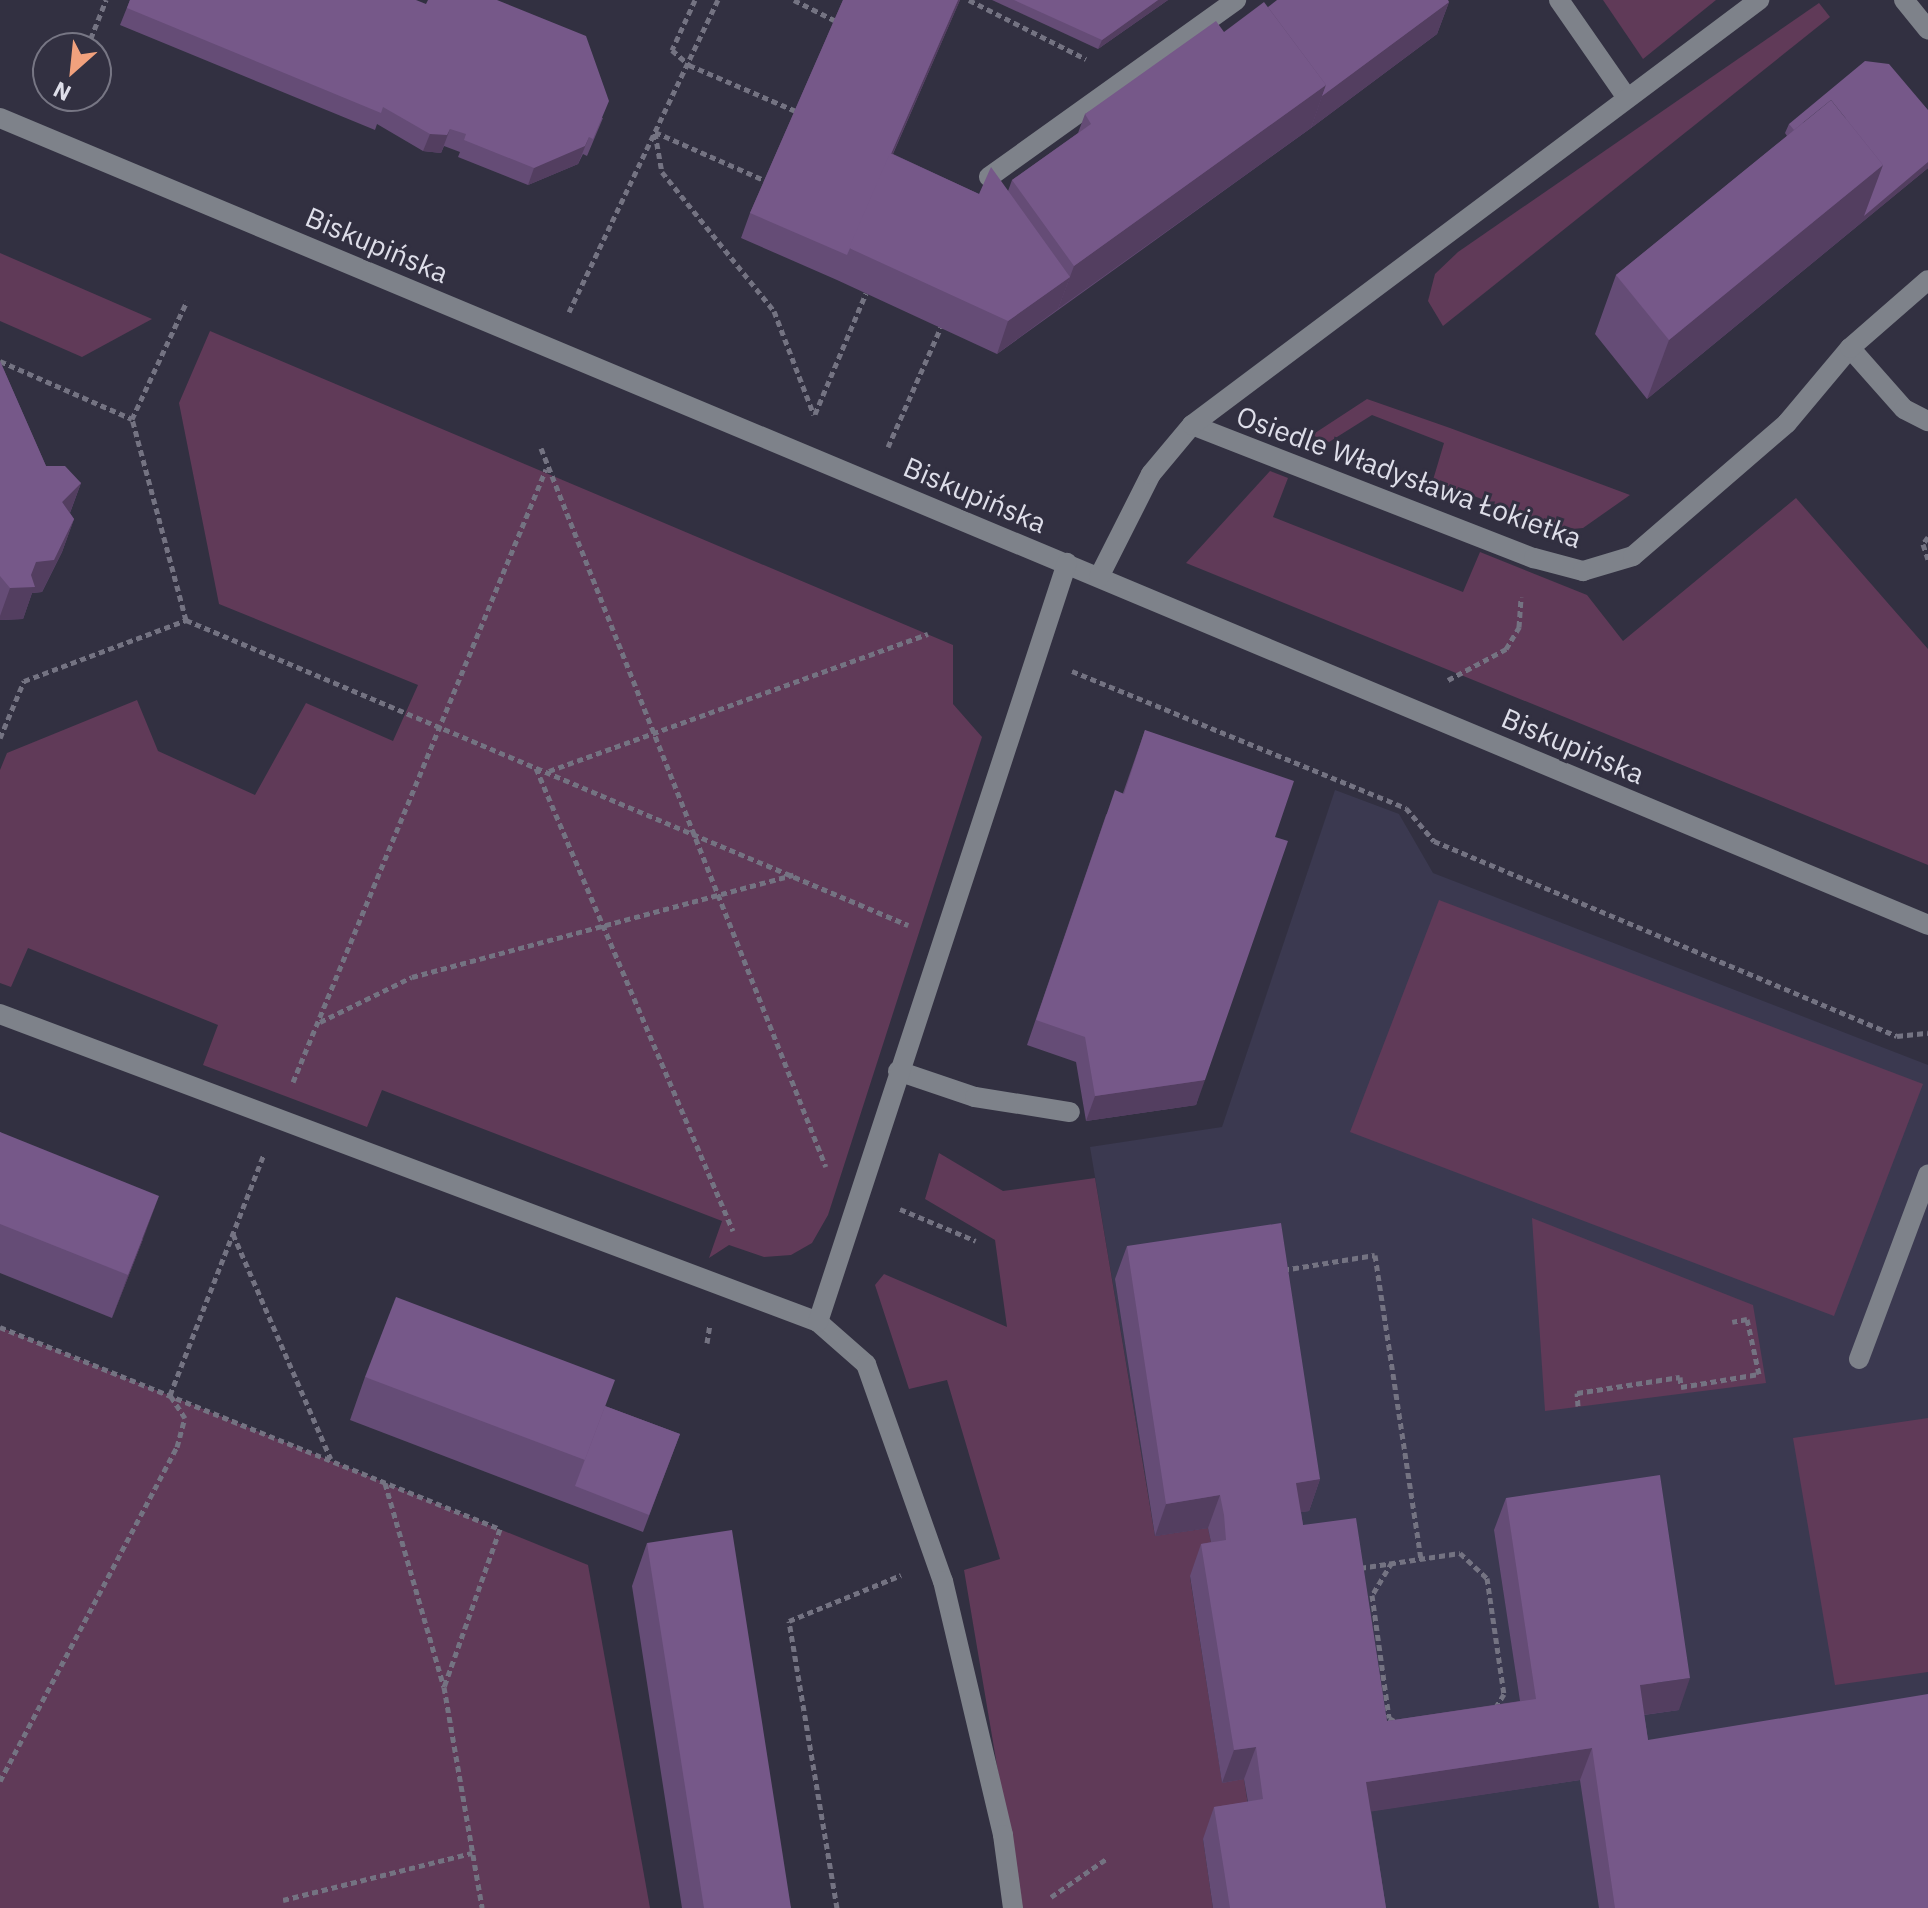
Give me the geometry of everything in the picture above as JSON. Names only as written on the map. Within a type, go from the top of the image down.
[{"type":"street","points":[[989,177],[1122,78],[1236,0]]},
{"type":"street","points":[[1559,0],[1627,98]]},
{"type":"street","name":"Osiedle Władysława Łokietka","points":[[1099,577],[1151,474],[1192,425],[1759,0]]},
{"type":"street","points":[[1904,0],[1928,30]]},
{"type":"street","name":"Biskupińska","points":[[0,118],[1928,925]]},
{"type":"street","name":"Osiedle Władysława Łokietka","points":[[1192,425],[1534,558],[1583,571],[1633,556],[1787,423],[1850,348],[1928,280]]},
{"type":"street","points":[[1850,348],[1904,409],[1928,421]]},
{"type":"street","points":[[818,1322],[941,939],[1067,563]]},
{"type":"street","points":[[0,1014],[818,1322],[866,1364],[943,1581],[1003,1835],[1013,1908]]},
{"type":"street","points":[[898,1071],[975,1097],[1070,1112]]},
{"type":"street","points":[[1859,1359],[1928,1174]]},
{"type":"path","points":[[93,32],[106,0]]},
{"type":"path","points":[[695,0],[672,50],[689,65],[796,111]]},
{"type":"path","points":[[569,312],[718,0]]},
{"type":"path","points":[[794,0],[836,21]]},
{"type":"path","points":[[969,0],[1122,78]]},
{"type":"path","points":[[655,132],[766,181]]},
{"type":"path","points":[[655,132],[662,172],[774,311],[814,416],[866,293]]},
{"type":"path","points":[[186,620],[132,419],[187,301]]},
{"type":"path","points":[[888,447],[941,327]]},
{"type":"path","points":[[0,361],[132,419]]},
{"type":"path","points":[[541,448],[546,469],[830,1177]]},
{"type":"path","points":[[278,1119],[546,469]]},
{"type":"path","points":[[1928,537],[1923,544],[1928,559]]},
{"type":"path","points":[[1446,681],[1506,649],[1519,627],[1522,594],[1534,558]]},
{"type":"path","points":[[0,738],[24,681],[186,620],[690,830],[941,939]]},
{"type":"path","points":[[548,772],[928,634]]},
{"type":"path","points":[[1034,656],[1406,808],[1434,841],[1897,1036],[1928,1033]]},
{"type":"path","points":[[536,766],[733,1231]]},
{"type":"path","points":[[318,1023],[412,977],[603,929],[795,875]]},
{"type":"path","points":[[170,1395],[251,1189]]},
{"type":"path","points":[[900,1209],[976,1241]]},
{"type":"path","points":[[233,1233],[331,1460]]},
{"type":"path","points":[[1271,1272],[1375,1255],[1421,1558]]},
{"type":"path","points":[[1578,1406],[1577,1393],[1680,1377],[1681,1387],[1759,1374],[1747,1319],[1732,1322]]},
{"type":"path","points":[[0,1327],[500,1529],[444,1687]]},
{"type":"path","points":[[0,1781],[177,1447],[185,1418],[170,1395]]},
{"type":"path","points":[[385,1482],[444,1687],[482,1908]]},
{"type":"path","points":[[1347,1569],[1460,1553],[1487,1578],[1504,1694],[1493,1712]]},
{"type":"path","points":[[1392,1562],[1372,1595],[1389,1718],[1401,1726]]},
{"type":"path","points":[[837,1908],[789,1621],[906,1573]]},
{"type":"path","points":[[283,1900],[472,1853]]},
{"type":"path","points":[[1047,1900],[1106,1859]]},
{"type":"shaded area","points":[[1603,0],[1716,0],[1643,59]]},
{"type":"shaded area","points":[[1819,3],[1830,17],[1443,326],[1428,301],[1435,274],[1458,252]]},
{"type":"shaded area","points":[[0,253],[152,319],[82,357],[0,321]]},
{"type":"shaded area","points":[[210,331],[953,645],[953,704],[982,737],[828,1215],[812,1243],[791,1255],[764,1257],[729,1245],[709,1258],[722,1221],[382,1090],[367,1127],[203,1065],[218,1025],[28,948],[11,987],[0,983],[0,770],[7,753],[137,700],[158,751],[255,795],[306,703],[393,741],[418,685],[219,604],[179,403]]},
{"type":"shaded area","points":[[1367,399],[1630,495],[1583,528],[1561,530],[1433,480],[1444,443],[1372,415],[1329,442],[1312,435]]},
{"type":"shaded area","points":[[1270,471],[1288,478],[1273,517],[1463,592],[1480,552],[1587,595],[1623,641],[1796,498],[1928,649],[1928,865],[1186,563]]},
{"type":"shaded area","points":[[1335,790],[1399,814],[1433,873],[1928,1065],[1928,1908],[1213,1908],[1203,1839],[1252,1831],[1244,1780],[1222,1783],[1190,1576],[1155,1536],[1090,1147],[1222,1127]]},
{"type":"shaded area","points":[[1439,900],[1923,1084],[1834,1316],[1350,1132]]},
{"type":"shaded area","points":[[939,1153],[1003,1191],[1095,1178],[1155,1536],[1208,1528],[1212,1547],[1190,1577],[1222,1782],[1244,1779],[1252,1831],[1203,1839],[1213,1908],[1021,1908],[964,1570],[1000,1559],[947,1380],[909,1389],[875,1285],[884,1274],[1007,1327],[995,1240],[925,1199]]},
{"type":"shaded area","points":[[1532,1218],[1753,1305],[1766,1383],[1545,1411]]},
{"type":"shaded area","points":[[0,1327],[588,1565],[650,1908],[0,1908]]},
{"type":"shaded area","points":[[1928,1418],[1928,1672],[1835,1685],[1793,1438]]},
{"type":"building","points":[[130,0],[416,0],[426,4],[428,0],[497,0],[586,36],[609,101],[593,139],[589,137],[585,146],[534,168],[464,140],[466,134],[450,129],[447,135],[430,134],[383,107],[381,113],[127,8]]},
{"type":"building","points":[[843,0],[958,0],[847,255],[750,213]]},
{"type":"building","points":[[1014,0],[1158,0],[1102,40]]},
{"type":"building","points":[[1277,0],[1449,2],[1322,96],[1326,85],[1268,7]]},
{"type":"building","points":[[1264,2],[1326,85],[1074,266],[1012,180],[1091,124],[1085,114],[1216,21],[1224,32]]},
{"type":"building","points":[[1865,61],[1889,64],[1928,110],[1928,162],[1864,216],[1883,165],[1831,100],[1794,130],[1789,124]]},
{"type":"building","points":[[1831,100],[1883,165],[1669,340],[1616,275]]},
{"type":"building","points":[[890,153],[979,194],[991,167],[1070,277],[1008,321],[849,248]]},
{"type":"building","points":[[0,361],[46,466],[65,466],[81,483],[62,502],[74,519],[54,560],[36,562],[31,575],[35,587],[10,588],[0,576]]},
{"type":"building","points":[[1145,730],[1294,781],[1275,837],[1288,841],[1205,1080],[1095,1096],[1085,1037],[1036,1020],[1115,790],[1124,794]]},
{"type":"building","points":[[0,1132],[159,1196],[128,1275],[0,1224]]},
{"type":"building","points":[[1281,1223],[1320,1479],[1296,1483],[1303,1525],[1356,1518],[1387,1721],[1536,1699],[1506,1498],[1660,1475],[1690,1678],[1640,1685],[1648,1740],[1928,1694],[1928,1908],[1615,1908],[1592,1748],[1366,1782],[1386,1908],[1230,1908],[1214,1807],[1263,1799],[1256,1747],[1234,1750],[1201,1544],[1226,1540],[1224,1515],[1220,1495],[1166,1504],[1127,1246]]},
{"type":"building","points":[[396,1297],[615,1380],[585,1460],[365,1377]]},
{"type":"building","points":[[605,1406],[680,1434],[649,1515],[575,1486]]},
{"type":"building","points":[[732,1530],[791,1908],[704,1908],[647,1543]]}]
